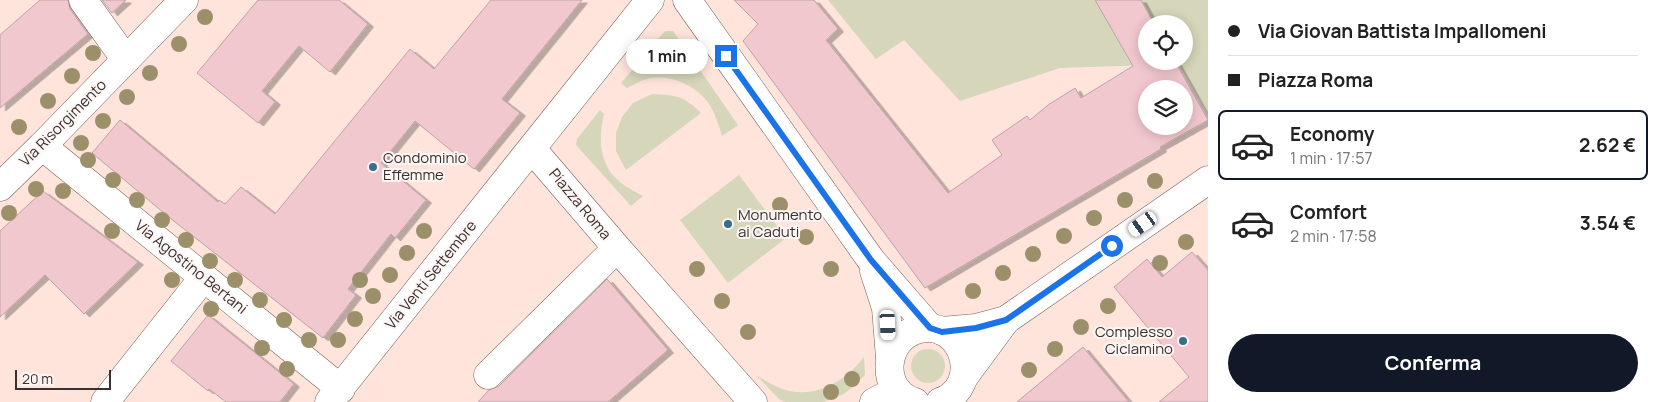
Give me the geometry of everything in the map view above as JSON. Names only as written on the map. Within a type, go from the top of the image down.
[{"type":"street","points":[[83,0],[126,60]]},
{"type":"street","name":"Via Risorgimento","points":[[0,186],[42,146],[184,0]]},
{"type":"street","points":[[532,149],[650,0]]},
{"type":"street","points":[[687,0],[871,260],[936,330],[952,337],[959,345],[966,366],[955,394]]},
{"type":"street","name":"Via Agostino Bertani","points":[[42,146],[204,277],[335,395]]},
{"type":"street","name":"Piazza Roma","points":[[532,149],[753,402]]},
{"type":"street","name":"Via Venti Settembre","points":[[335,395],[532,149]]},
{"type":"street","points":[[890,358],[893,348],[900,339],[909,332],[919,328],[936,330],[976,328],[1006,320],[1208,180]]},
{"type":"street","points":[[488,375],[618,248]]},
{"type":"street","points":[[871,260],[886,308],[891,380],[902,399]]},
{"type":"street","points":[[105,402],[204,277]]},
{"type":"street","points":[[955,394],[1006,320]]},
{"type":"green space","points":[[828,0],[1208,0],[1208,114],[1193,88],[1193,80],[1188,80],[1182,70],[1193,70],[1193,15],[1138,15],[1138,65],[1060,68],[960,101],[904,40],[876,59]]},
{"type":"green space","points":[[665,31],[673,31],[738,125],[722,136],[711,107],[700,94],[686,84],[660,78],[645,79],[627,88],[621,83]]},
{"type":"green space","points":[[652,94],[679,97],[690,103],[701,113],[626,170],[616,151],[616,133],[622,117],[633,103]]},
{"type":"green space","points":[[600,110],[604,114],[601,133],[602,151],[608,168],[623,184],[643,196],[631,206],[576,145],[577,139]]},
{"type":"green space","points":[[739,175],[786,238],[728,283],[680,220]]},
{"type":"green space","points":[[928,349],[935,350],[940,354],[944,359],[944,373],[940,378],[935,382],[928,383],[921,382],[916,378],[912,373],[911,366],[912,359],[916,354],[921,350]]},
{"type":"green space","points":[[864,357],[865,375],[842,395],[823,402],[785,402],[779,399],[756,375],[774,386],[790,391],[814,391],[837,382],[847,375]]},
{"type":"building","points":[[40,0],[68,0],[70,9],[88,34],[0,108],[0,35]]},
{"type":"building","points":[[102,0],[126,0],[112,13]]},
{"type":"building","points":[[258,0],[339,0],[368,24],[330,72],[299,46],[262,91],[275,102],[258,123],[197,73]]},
{"type":"building","points":[[491,0],[582,0],[502,99],[520,113],[474,169],[415,121],[381,163],[426,200],[395,238],[391,234],[348,289],[356,295],[323,338],[170,218],[92,153],[120,120],[218,202],[219,200],[225,204],[241,187],[275,214],[410,49],[434,69]]},
{"type":"building","points":[[734,0],[814,0],[838,29],[826,40],[948,193],[1002,155],[992,140],[1027,116],[1030,120],[1048,105],[1075,88],[1081,98],[1133,66],[1095,0],[1141,0],[1149,15],[1138,15],[1138,70],[1180,70],[1186,80],[1138,80],[1138,135],[1181,135],[1160,147],[1161,149],[925,288],[743,41],[758,24]]},
{"type":"building","points":[[1193,93],[1208,120],[1193,128]]},
{"type":"building","points":[[43,191],[138,262],[84,314],[45,275],[0,317],[0,231]]},
{"type":"building","name":"Complesso Ciclamino","points":[[1192,252],[1208,270],[1208,402],[1159,402],[1189,377],[1114,287],[1147,259],[1162,277]]},
{"type":"building","points":[[607,279],[668,350],[608,402],[478,402],[489,390],[499,386]]},
{"type":"building","points":[[208,315],[294,384],[280,402],[226,402],[209,389],[208,391],[171,361]]},
{"type":"building","name":"Complesso Ciclamino","points":[[1083,347],[1129,402],[1017,402]]},
{"type":"place","name":"Condominio Effemme","points":[[373,167]]},
{"type":"place","name":"Monumento ai Caduti","points":[[728,224]]},
{"type":"place","name":"Complesso Ciclamino","points":[[1183,341]]},
{"type":"route","points":[[726,56],[871,260],[930,328],[942,332],[976,328],[1006,320],[1112,246]]}]
